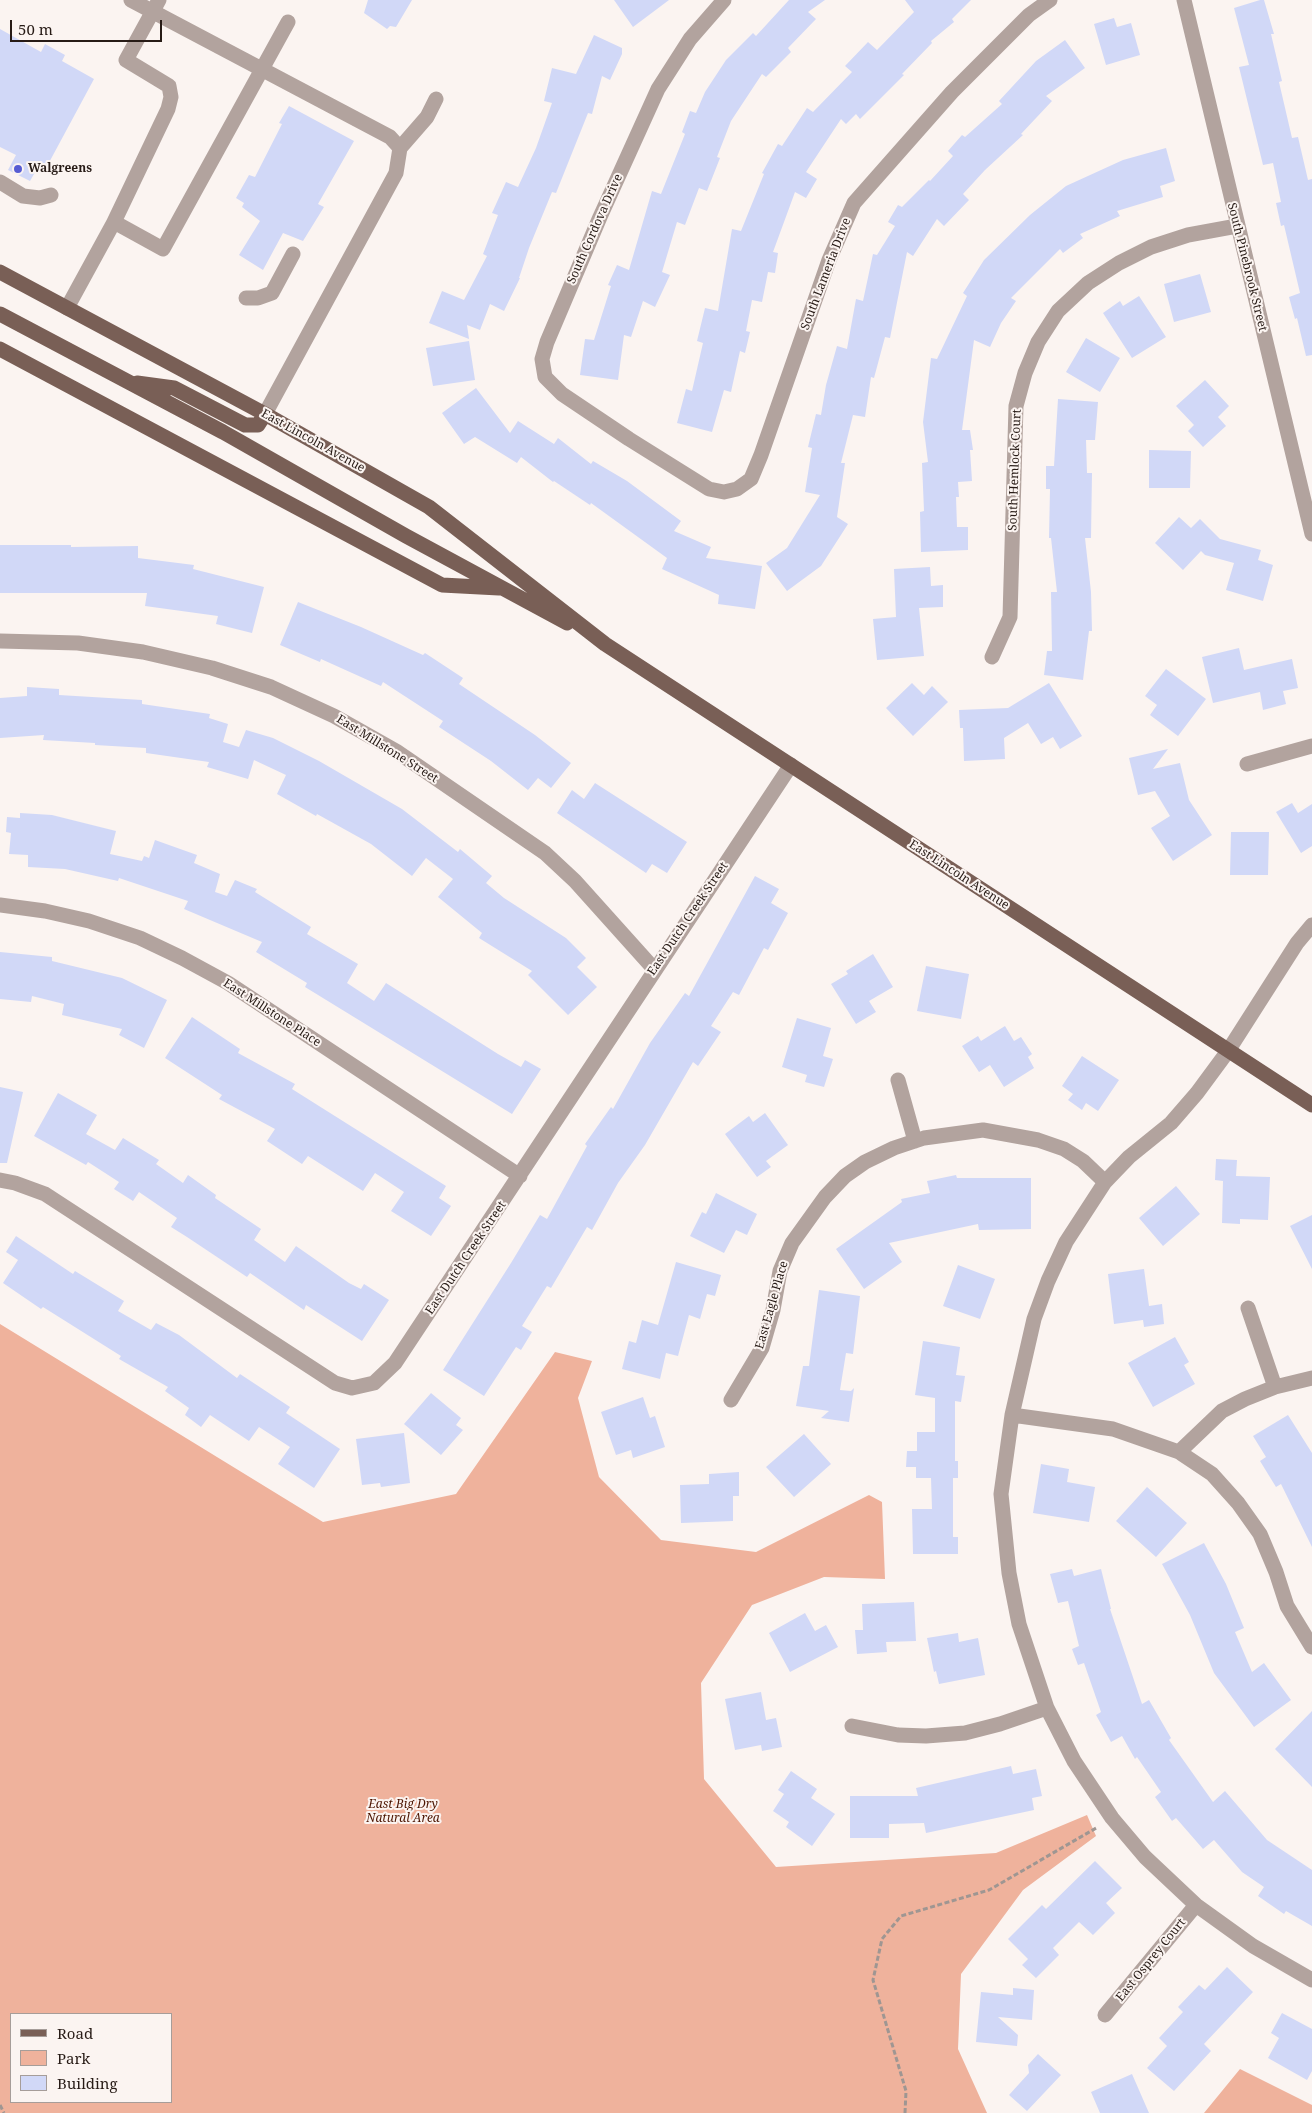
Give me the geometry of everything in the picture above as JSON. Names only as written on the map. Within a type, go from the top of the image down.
[{"type":"main road","name":"East Lincoln Avenue","points":[[0,272],[265,414],[429,507],[606,644],[1312,1105]]},
{"type":"main road","name":"East Lincoln Avenue","points":[[0,314],[223,432],[406,536],[606,644]]},
{"type":"main road","points":[[0,348],[442,585],[503,588]]},
{"type":"main road","points":[[127,381],[174,388],[246,426],[258,425],[265,414]]},
{"type":"street","points":[[131,0],[156,6],[261,69],[390,137],[400,148]]},
{"type":"street","name":"South Cordova Drive","points":[[629,439],[562,394],[545,377],[542,359],[547,342],[600,217],[658,89],[690,39],[724,0]]},
{"type":"street","name":"South Lameria Drive","points":[[629,439],[709,489],[724,492],[737,489],[751,479],[829,260],[854,203],[952,92],[1028,15],[1050,0]]},
{"type":"street","name":"South Pinebrook Street","points":[[1184,0],[1312,534]]},
{"type":"street","points":[[67,308],[114,222],[172,97],[169,86],[126,60],[156,6]]},
{"type":"street","points":[[114,222],[163,249],[288,22]]},
{"type":"street","points":[[265,414],[396,173],[400,148],[426,117],[436,100]]},
{"type":"street","points":[[0,182],[23,196],[40,198],[51,195]]},
{"type":"street","name":"South Hemlock Court","points":[[992,657],[1010,617],[1016,406],[1025,373],[1038,342],[1058,311],[1088,283],[1118,263],[1151,246],[1188,235],[1237,226]]},
{"type":"street","points":[[246,298],[258,298],[272,293],[292,254]]},
{"type":"street","name":"East Millstone Street","points":[[0,641],[78,643],[152,654],[212,668],[271,687],[334,716],[396,752],[545,853],[575,880],[654,969]]},
{"type":"street","points":[[1247,764],[1312,746]]},
{"type":"street","name":"East Dutch Creek Street","points":[[0,1180],[46,1194],[335,1383],[352,1388],[374,1383],[395,1364],[654,969],[791,765]]},
{"type":"street","name":"East Millstone Place","points":[[0,906],[45,911],[89,921],[140,938],[182,958],[228,983],[520,1176]]},
{"type":"street","points":[[1312,925],[1297,943],[1228,1051],[1197,1093],[1172,1123],[1129,1157],[1105,1182],[1066,1242],[1048,1281],[1034,1319],[1012,1415],[1001,1494],[1009,1574],[1019,1624],[1047,1708],[1074,1761],[1112,1818],[1145,1857],[1196,1905],[1253,1946],[1312,1980]]},
{"type":"street","points":[[898,1080],[915,1141]]},
{"type":"street","name":"East Eagle Place","points":[[731,1400],[762,1348],[774,1310],[780,1271],[792,1243],[825,1198],[845,1176],[866,1162],[894,1148],[924,1138],[982,1130],[1038,1140],[1064,1149],[1083,1161],[1105,1182]]},
{"type":"street","points":[[1248,1308],[1274,1387]]},
{"type":"street","points":[[1179,1452],[1222,1411],[1274,1387],[1312,1378]]},
{"type":"street","points":[[1012,1415],[1113,1429],[1179,1452],[1212,1474],[1238,1503],[1260,1534],[1276,1572],[1287,1606],[1312,1647]]},
{"type":"street","points":[[852,1726],[898,1735],[965,1733],[1000,1724],[1047,1708]]},
{"type":"street","name":"East Osprey Court","points":[[1105,2015],[1196,1905]]},
{"type":"path","points":[[905,2113],[906,2091],[873,1980],[882,1939],[901,1916],[989,1890],[1112,1818]]},
{"type":"path","points":[[0,2105],[4,2113]]},
{"type":"green space","name":"East Big Dry Natural Area","points":[[0,1324],[323,1522],[456,1494],[555,1352],[592,1361],[578,1398],[599,1477],[661,1540],[756,1552],[869,1495],[882,1502],[885,1579],[824,1577],[752,1605],[701,1683],[704,1779],[776,1867],[996,1853],[1087,1815],[1096,1836],[1023,1890],[961,1974],[958,2049],[987,2113],[0,2113]]},
{"type":"green space","points":[[1240,2069],[1312,2105],[1312,2113],[1204,2113]]},
{"type":"building","points":[[368,0],[412,0],[396,27],[390,26],[387,29],[364,13]]},
{"type":"building","points":[[614,0],[669,0],[633,27]]},
{"type":"building","points":[[789,0],[825,0],[808,12],[816,19],[788,48],[791,52],[766,77],[762,74],[731,121],[717,157],[720,158],[707,191],[699,188],[685,225],[677,222],[662,272],[670,275],[655,307],[643,301],[631,337],[624,335],[618,380],[580,375],[585,339],[594,340],[611,286],[608,285],[617,265],[629,270],[652,191],[661,194],[685,134],[682,132],[690,111],[696,113],[705,92],[726,60],[753,33],[756,36]]},
{"type":"building","points":[[905,0],[971,0],[952,19],[954,22],[931,41],[932,43],[902,74],[904,75],[860,119],[856,114],[846,124],[841,119],[806,172],[817,179],[806,198],[795,192],[773,252],[778,253],[775,273],[768,272],[762,302],[752,300],[746,331],[750,332],[745,353],[740,351],[731,392],[724,390],[712,432],[677,423],[686,389],[692,391],[703,343],[697,341],[705,308],[718,311],[732,229],[741,231],[764,174],[762,173],[778,144],[782,146],[807,108],[813,112],[852,72],[845,66],[868,42],[877,50],[914,12]]},
{"type":"building","points":[[1264,0],[1274,34],[1271,34],[1282,81],[1279,82],[1292,138],[1298,137],[1308,180],[1312,179],[1312,355],[1306,356],[1297,318],[1295,319],[1289,297],[1300,293],[1284,225],[1281,226],[1276,203],[1281,202],[1273,163],[1263,165],[1239,67],[1249,65],[1234,8]]},
{"type":"building","points":[[1114,18],[1117,27],[1131,23],[1140,55],[1106,65],[1094,24]]},
{"type":"building","name":"Walgreens","points":[[0,29],[41,52],[45,44],[65,55],[62,61],[94,79],[45,170],[38,167],[30,181],[8,170],[16,155],[0,147]]},
{"type":"building","points":[[594,35],[622,48],[622,54],[610,80],[602,76],[592,114],[588,113],[556,193],[552,192],[529,248],[520,278],[504,311],[490,304],[480,330],[467,325],[469,339],[429,323],[442,291],[464,300],[487,256],[483,254],[498,215],[492,213],[506,182],[518,187],[536,148],[552,103],[544,101],[552,68],[576,74]]},
{"type":"building","points":[[1065,40],[1085,68],[1046,96],[1052,101],[1021,134],[1023,135],[985,170],[963,194],[969,200],[944,226],[937,219],[913,256],[907,252],[890,338],[885,337],[874,378],[871,377],[865,417],[853,415],[841,463],[845,463],[837,517],[848,524],[821,566],[787,591],[766,563],[787,548],[820,495],[805,492],[812,448],[808,447],[816,414],[821,415],[826,385],[837,346],[847,349],[856,299],[863,301],[873,254],[877,255],[895,226],[888,222],[898,205],[902,207],[953,156],[948,151],[962,135],[965,137],[1002,104],[999,101],[1036,61]]},
{"type":"building","points":[[289,106],[354,141],[318,204],[324,207],[303,241],[283,233],[263,270],[239,255],[260,221],[242,207],[244,203],[236,198],[249,175],[255,177],[282,124],[279,123]]},
{"type":"building","points":[[1166,148],[1175,181],[1160,186],[1163,197],[1117,211],[1120,216],[1080,234],[1083,238],[1063,253],[1060,249],[1011,298],[1016,301],[1001,323],[990,347],[974,340],[962,430],[970,430],[973,450],[970,450],[972,481],[958,482],[959,497],[956,497],[957,527],[968,527],[968,550],[921,552],[920,512],[924,511],[922,463],[928,462],[923,422],[931,358],[937,359],[967,296],[963,293],[984,260],[1030,215],[1066,186],[1123,160]]},
{"type":"building","points":[[1200,274],[1211,312],[1174,322],[1164,284]]},
{"type":"building","points":[[1139,296],[1166,337],[1132,358],[1103,313],[1120,301],[1123,306]]},
{"type":"building","points":[[1086,338],[1120,358],[1100,392],[1066,372]]},
{"type":"building","points":[[469,341],[475,380],[433,386],[426,348]]},
{"type":"building","points":[[1205,380],[1229,406],[1218,417],[1226,426],[1203,447],[1188,431],[1194,425],[1176,406]]},
{"type":"building","points":[[476,388],[510,433],[518,421],[554,444],[558,438],[591,464],[593,461],[627,481],[681,521],[674,531],[711,547],[706,558],[762,566],[755,609],[718,604],[719,595],[662,569],[667,558],[591,503],[590,505],[553,482],[521,457],[517,463],[475,437],[464,444],[442,413]]},
{"type":"building","points":[[1058,399],[1098,402],[1095,440],[1086,440],[1087,473],[1092,473],[1091,538],[1085,538],[1091,592],[1092,631],[1089,631],[1083,680],[1044,675],[1047,651],[1052,651],[1051,592],[1057,592],[1051,538],[1049,538],[1050,489],[1046,489],[1046,466],[1054,466]]},
{"type":"building","points":[[1149,450],[1191,451],[1190,488],[1149,488]]},
{"type":"building","points":[[1179,517],[1191,528],[1200,519],[1220,539],[1261,550],[1258,560],[1273,565],[1263,601],[1226,590],[1234,563],[1205,555],[1201,551],[1183,570],[1155,543]]},
{"type":"building","points":[[0,545],[138,546],[138,558],[194,565],[193,569],[264,587],[252,633],[216,624],[218,616],[145,606],[147,593],[0,593]]},
{"type":"building","points":[[930,567],[931,586],[943,585],[943,607],[919,608],[924,656],[877,660],[873,619],[896,617],[894,569]]},
{"type":"building","points":[[298,602],[361,627],[423,655],[425,653],[463,678],[459,684],[535,735],[571,763],[551,788],[538,778],[528,790],[491,761],[439,727],[443,721],[383,682],[381,686],[321,659],[320,662],[280,645]]},
{"type":"building","points":[[1239,648],[1244,670],[1292,659],[1298,688],[1283,691],[1286,704],[1263,710],[1260,692],[1213,703],[1202,657]]},
{"type":"building","points":[[1166,669],[1206,699],[1178,736],[1150,715],[1157,705],[1145,696]]},
{"type":"building","points":[[912,683],[924,695],[932,686],[948,702],[913,736],[886,708]]},
{"type":"building","points":[[1049,683],[1082,736],[1060,749],[1053,737],[1041,744],[1028,723],[1004,738],[1005,759],[964,761],[963,728],[960,728],[959,710],[1008,708]]},
{"type":"building","points":[[27,687],[59,689],[59,695],[142,700],[142,704],[210,714],[209,718],[228,724],[223,742],[239,747],[246,730],[273,738],[319,761],[402,809],[458,852],[460,849],[492,876],[486,883],[504,898],[566,938],[586,958],[577,967],[597,987],[568,1015],[528,975],[532,971],[479,938],[482,933],[438,897],[453,879],[426,858],[412,876],[371,844],[277,794],[286,775],[254,760],[248,779],[207,767],[209,762],[146,753],[146,748],[43,740],[44,735],[0,738],[0,698],[27,696]]},
{"type":"building","points":[[1168,749],[1153,769],[1180,763],[1189,800],[1212,835],[1173,861],[1151,828],[1170,816],[1155,791],[1138,795],[1129,758]]},
{"type":"building","points":[[595,783],[687,842],[667,873],[652,864],[646,873],[557,813],[572,790],[584,799]]},
{"type":"building","points":[[1292,803],[1298,813],[1312,804],[1312,846],[1301,853],[1276,812]]},
{"type":"building","points":[[20,813],[52,815],[116,831],[110,854],[142,861],[144,856],[149,858],[155,840],[197,855],[194,863],[220,874],[215,892],[227,896],[235,880],[257,889],[255,892],[311,927],[307,934],[358,964],[347,983],[374,1001],[386,983],[521,1067],[525,1060],[541,1069],[512,1114],[305,987],[307,983],[256,952],[262,942],[184,909],[188,901],[119,878],[118,881],[65,869],[28,867],[28,855],[9,854],[11,833],[6,832],[7,817],[20,818]]},
{"type":"building","points":[[1231,832],[1269,832],[1268,875],[1230,875]]},
{"type":"building","points":[[755,876],[779,889],[771,903],[788,913],[768,950],[764,948],[739,995],[733,992],[711,1026],[721,1032],[698,1066],[693,1062],[645,1145],[618,1183],[592,1230],[587,1227],[551,1288],[547,1286],[522,1326],[532,1332],[521,1350],[516,1347],[484,1396],[443,1370],[540,1215],[547,1219],[587,1146],[585,1144],[611,1107],[613,1109],[650,1043],[685,993],[689,996]]},
{"type":"building","points":[[0,952],[52,957],[52,961],[122,978],[167,1000],[144,1048],[119,1035],[122,1029],[62,1015],[64,1004],[32,996],[31,1002],[0,999]]},
{"type":"building","points":[[873,954],[893,987],[869,1001],[876,1012],[856,1024],[831,984],[848,974],[846,971]]},
{"type":"building","points":[[926,966],[969,974],[961,1019],[917,1011]]},
{"type":"building","points":[[192,1017],[240,1049],[238,1053],[295,1084],[292,1089],[446,1186],[439,1198],[451,1206],[431,1236],[391,1211],[404,1192],[375,1173],[363,1191],[308,1156],[302,1164],[267,1141],[275,1129],[219,1099],[222,1095],[165,1058]]},
{"type":"building","points":[[797,1018],[831,1028],[823,1056],[833,1059],[824,1087],[805,1082],[807,1075],[782,1067]]},
{"type":"building","points":[[1005,1026],[1014,1041],[1021,1037],[1032,1054],[1028,1057],[1034,1068],[1004,1087],[990,1065],[979,1072],[962,1046],[978,1036],[981,1041]]},
{"type":"building","points":[[1082,1056],[1119,1080],[1098,1111],[1086,1103],[1082,1110],[1068,1100],[1073,1094],[1062,1086]]},
{"type":"building","points":[[0,1087],[23,1092],[7,1163],[0,1163]]},
{"type":"building","points":[[58,1093],[97,1115],[86,1134],[115,1150],[123,1138],[159,1160],[156,1164],[183,1183],[188,1175],[216,1195],[215,1198],[261,1229],[254,1240],[285,1262],[296,1246],[349,1283],[361,1289],[364,1284],[389,1300],[362,1341],[306,1305],[304,1310],[250,1273],[247,1277],[171,1227],[177,1218],[139,1192],[133,1201],[114,1189],[119,1182],[88,1162],[86,1165],[34,1136]]},
{"type":"building","points":[[765,1113],[788,1145],[766,1161],[771,1167],[757,1177],[725,1134],[749,1116],[753,1122]]},
{"type":"building","points":[[1216,1159],[1237,1160],[1236,1176],[1270,1177],[1268,1220],[1240,1219],[1240,1224],[1222,1223],[1223,1181],[1215,1180]]},
{"type":"building","points":[[956,1175],[957,1178],[1031,1178],[1031,1229],[979,1230],[978,1224],[889,1243],[902,1262],[864,1289],[836,1249],[902,1202],[901,1199],[930,1193],[927,1181]]},
{"type":"building","points":[[1176,1186],[1200,1214],[1163,1246],[1139,1218]]},
{"type":"building","points":[[716,1193],[757,1214],[747,1235],[736,1230],[724,1253],[690,1236],[702,1212],[706,1214]]},
{"type":"building","points":[[1312,1215],[1312,1269],[1290,1226]]},
{"type":"building","points":[[16,1236],[73,1274],[75,1271],[124,1301],[118,1311],[151,1330],[156,1323],[179,1335],[237,1378],[240,1374],[290,1407],[286,1413],[340,1449],[314,1488],[278,1464],[290,1447],[259,1427],[249,1441],[210,1415],[201,1427],[185,1415],[189,1408],[165,1391],[168,1387],[119,1359],[121,1356],[43,1307],[41,1309],[3,1283],[18,1260],[6,1252]]},
{"type":"building","points":[[676,1262],[721,1275],[715,1296],[707,1294],[700,1319],[689,1315],[678,1356],[666,1353],[660,1379],[622,1369],[629,1341],[636,1343],[642,1320],[658,1325]]},
{"type":"building","points":[[958,1265],[995,1279],[980,1319],[943,1306]]},
{"type":"building","points":[[1144,1269],[1149,1306],[1162,1304],[1164,1324],[1144,1327],[1143,1320],[1114,1324],[1108,1274]]},
{"type":"building","points":[[819,1290],[860,1296],[853,1354],[846,1353],[840,1390],[851,1391],[854,1388],[849,1422],[821,1418],[829,1411],[796,1406],[803,1366],[809,1366]]},
{"type":"building","points":[[1175,1337],[1189,1362],[1184,1365],[1195,1384],[1153,1407],[1128,1363]]},
{"type":"building","points":[[923,1341],[960,1347],[956,1375],[965,1376],[961,1402],[955,1401],[955,1461],[958,1461],[958,1478],[953,1478],[953,1537],[958,1537],[958,1554],[913,1554],[912,1509],[932,1509],[931,1478],[916,1478],[916,1467],[906,1467],[907,1451],[917,1451],[917,1432],[935,1432],[935,1398],[915,1395]]},
{"type":"building","points":[[431,1393],[461,1418],[456,1425],[463,1430],[441,1455],[404,1424]]},
{"type":"building","points":[[643,1397],[650,1418],[655,1416],[665,1447],[633,1458],[631,1450],[616,1455],[601,1412]]},
{"type":"building","points":[[1288,1415],[1312,1453],[1312,1547],[1281,1484],[1276,1487],[1260,1461],[1266,1457],[1253,1436]]},
{"type":"building","points":[[404,1433],[410,1483],[381,1487],[380,1483],[362,1485],[356,1439]]},
{"type":"building","points":[[804,1434],[831,1464],[794,1497],[766,1467]]},
{"type":"building","points":[[1041,1464],[1069,1469],[1067,1482],[1095,1487],[1089,1522],[1033,1513]]},
{"type":"building","points":[[739,1472],[739,1496],[733,1496],[733,1521],[681,1523],[680,1485],[709,1484],[709,1474]]},
{"type":"building","points":[[1147,1487],[1187,1523],[1156,1557],[1116,1521]]},
{"type":"building","points":[[1204,1543],[1226,1584],[1244,1628],[1235,1632],[1252,1672],[1264,1663],[1291,1700],[1254,1727],[1214,1673],[1190,1615],[1162,1564]]},
{"type":"building","points":[[1072,1569],[1074,1576],[1101,1569],[1110,1609],[1142,1704],[1149,1700],[1171,1738],[1169,1740],[1213,1802],[1225,1791],[1267,1840],[1312,1870],[1312,1926],[1286,1911],[1284,1914],[1258,1896],[1264,1887],[1242,1872],[1214,1840],[1203,1849],[1176,1818],[1172,1821],[1155,1797],[1161,1792],[1137,1757],[1135,1759],[1122,1736],[1111,1742],[1096,1715],[1101,1712],[1084,1663],[1078,1665],[1072,1649],[1079,1646],[1068,1601],[1058,1603],[1050,1574]]},
{"type":"building","points":[[914,1602],[916,1641],[886,1642],[887,1652],[857,1654],[855,1630],[863,1630],[862,1604]]},
{"type":"building","points":[[805,1613],[815,1631],[826,1625],[838,1647],[790,1672],[769,1633]]},
{"type":"building","points":[[958,1633],[959,1642],[978,1638],[985,1675],[939,1684],[936,1671],[934,1672],[927,1638]]},
{"type":"building","points":[[761,1692],[766,1720],[776,1718],[782,1747],[762,1751],[761,1745],[735,1750],[725,1699]]},
{"type":"building","points":[[1312,1711],[1312,1787],[1275,1749]]},
{"type":"building","points":[[1011,1766],[1013,1774],[1036,1769],[1042,1796],[1032,1798],[1034,1810],[926,1833],[924,1823],[889,1824],[889,1838],[850,1838],[850,1796],[918,1796],[916,1788]]},
{"type":"building","points":[[791,1771],[817,1789],[811,1798],[835,1814],[812,1846],[786,1827],[789,1822],[773,1811],[784,1794],[778,1790]]},
{"type":"building","points":[[1095,1861],[1122,1888],[1106,1903],[1115,1913],[1093,1935],[1079,1922],[1053,1948],[1059,1955],[1036,1978],[1022,1965],[1028,1959],[1008,1939],[1042,1905],[1046,1909]]},
{"type":"building","points":[[1227,1967],[1253,1992],[1204,2044],[1211,2051],[1174,2091],[1147,2068],[1167,2046],[1159,2038],[1183,2012],[1178,2007],[1199,1985],[1205,1990]]},
{"type":"building","points":[[1013,1988],[1034,1990],[1032,2020],[998,2017],[1018,2035],[1017,2046],[976,2042],[981,1992],[1013,1995]]},
{"type":"building","points":[[1282,2013],[1312,2029],[1312,2071],[1307,2080],[1268,2058],[1279,2038],[1271,2033]]},
{"type":"building","points":[[1038,2054],[1061,2075],[1027,2111],[1009,2095],[1029,2073],[1028,2065]]},
{"type":"building","points":[[1132,2074],[1149,2113],[1100,2113],[1091,2092]]},
{"type":"place","name":"Walgreens","points":[[18,169]]}]
